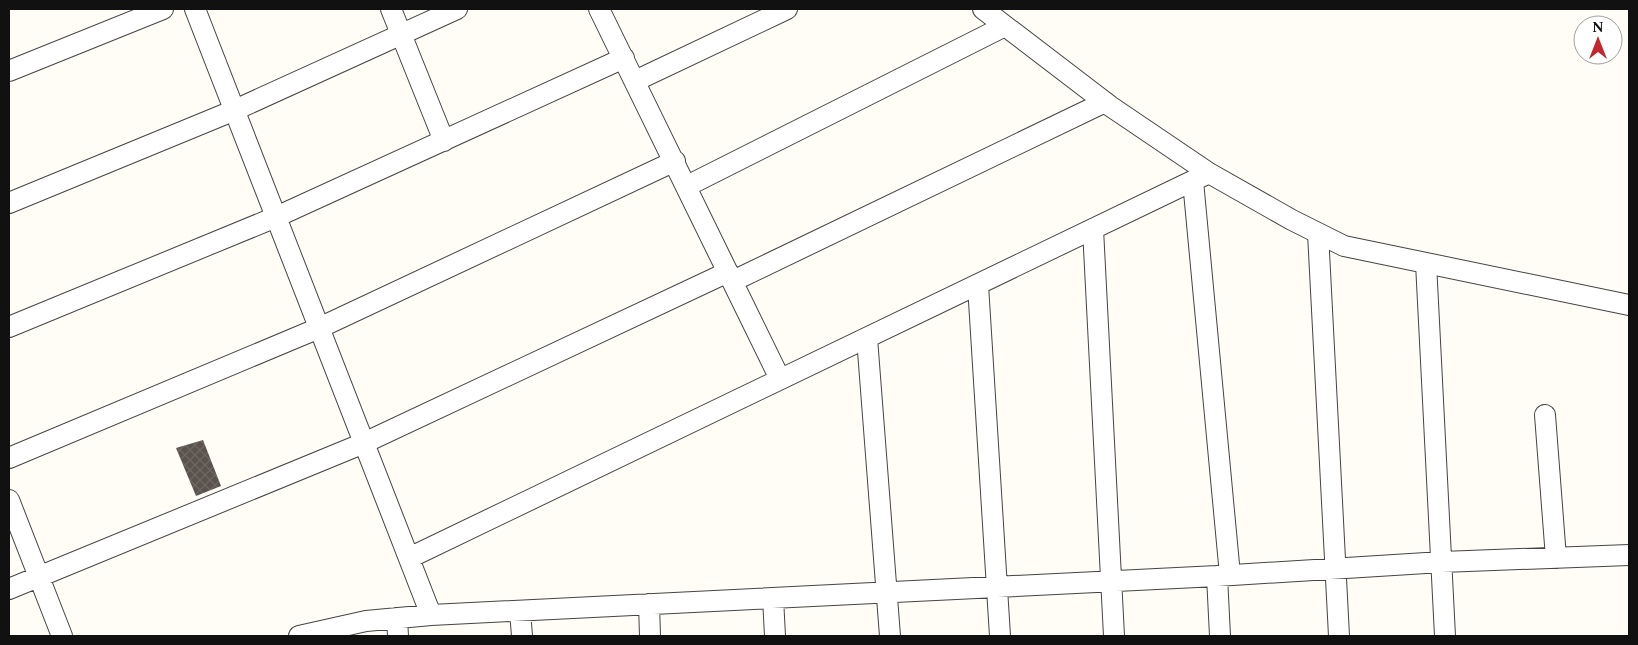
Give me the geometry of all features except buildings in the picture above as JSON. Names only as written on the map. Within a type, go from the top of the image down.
[{"type":"street","points":[[9,71],[163,9]]},
{"type":"street","points":[[195,9],[431,615]]},
{"type":"street","points":[[391,9],[444,141]]},
{"type":"street","points":[[9,203],[234,110],[457,9]]},
{"type":"street","points":[[599,9],[780,379]]},
{"type":"street","points":[[635,81],[787,9]]},
{"type":"street","points":[[983,9],[1201,177],[1344,246],[1629,306]]},
{"type":"street","points":[[687,186],[1005,26]]},
{"type":"street","points":[[9,327],[276,217],[624,58]]},
{"type":"street","points":[[9,589],[364,443],[731,276],[1104,102]]},
{"type":"street","points":[[9,458],[319,328],[675,161]]},
{"type":"street","points":[[409,558],[1201,177]]},
{"type":"street","points":[[1201,177],[1223,575],[1220,636]]},
{"type":"street","points":[[1093,229],[1114,636]]},
{"type":"street","points":[[1318,233],[1337,568],[1339,636]]},
{"type":"street","points":[[1426,263],[1445,636]]},
{"type":"street","points":[[978,285],[1000,636]]},
{"type":"street","points":[[867,338],[890,636]]},
{"type":"street","points":[[1545,415],[1556,558]]},
{"type":"street","points":[[9,500],[62,636]]},
{"type":"street","points":[[299,636],[366,621],[398,627],[431,615],[996,587],[1442,562],[1629,555]]},
{"type":"street","points":[[773,598],[775,636]]},
{"type":"street","points":[[649,604],[650,636]]},
{"type":"street","points":[[520,611],[522,636]]}]
